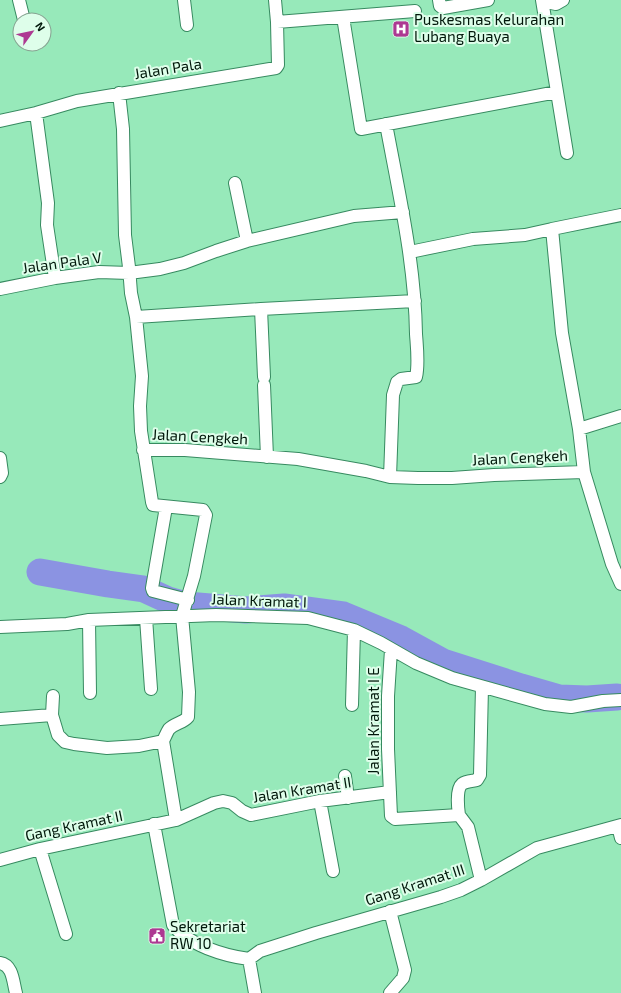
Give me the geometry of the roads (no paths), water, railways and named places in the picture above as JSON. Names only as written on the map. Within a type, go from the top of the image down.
[{"type":"street","points":[[19,0],[22,12]]},
{"type":"street","points":[[184,0],[187,25]]},
{"type":"street","name":"Jalan Pala","points":[[0,121],[36,113],[77,101],[276,68],[278,65],[275,0]]},
{"type":"street","points":[[441,4],[488,0]]},
{"type":"street","points":[[542,0],[567,153]]},
{"type":"street","points":[[548,0],[551,3],[556,4],[563,0]]},
{"type":"street","points":[[277,22],[416,12]]},
{"type":"street","points":[[343,17],[361,129],[557,92]]},
{"type":"street","points":[[119,93],[123,129],[125,235],[142,376],[140,412],[143,450],[152,502],[153,506],[203,510],[206,515],[194,576],[185,607],[189,692],[188,717],[184,722],[169,730],[163,740],[176,820]]},
{"type":"street","points":[[36,113],[48,203],[47,225],[55,278]]},
{"type":"street","points":[[386,124],[410,252],[415,302],[416,376],[414,378],[398,380],[396,385],[394,395],[390,477]]},
{"type":"street","points":[[235,184],[247,241]]},
{"type":"street","name":"Jalan Pala V","points":[[0,289],[55,278],[99,272],[129,273],[160,269],[184,263],[216,250],[247,241],[354,216],[403,212]]},
{"type":"street","points":[[410,252],[473,239],[525,235],[621,215]]},
{"type":"street","name":"Jalan Cengkeh","points":[[143,450],[184,450],[311,461],[390,477],[452,478],[584,472],[579,429],[562,333],[552,229]]},
{"type":"street","points":[[136,317],[261,309],[415,302]]},
{"type":"street","points":[[261,309],[267,457]]},
{"type":"street","points":[[579,429],[621,416]]},
{"type":"street","points":[[0,458],[2,474],[0,478]]},
{"type":"street","points":[[584,472],[612,564],[621,584]]},
{"type":"street","points":[[166,507],[152,588],[153,591],[185,607]]},
{"type":"street","name":"Jalan Kramat I","points":[[0,627],[67,624],[89,620],[146,618],[185,607],[216,615],[308,618],[354,630],[380,642],[391,650],[416,663],[452,678],[545,704],[571,707],[603,701],[621,700]]},
{"type":"street","points":[[146,618],[152,689]]},
{"type":"street","points":[[89,620],[90,693]]},
{"type":"street","points":[[352,705],[354,630]]},
{"type":"street","name":"Jalan Kramat I E","points":[[391,650],[388,696],[390,814],[395,819],[458,815]]},
{"type":"street","points":[[480,880],[468,827],[458,815],[458,789],[465,783],[478,780],[480,775],[482,686]]},
{"type":"street","points":[[53,696],[52,715],[58,735],[65,742],[107,748],[119,748],[139,746],[163,740]]},
{"type":"street","points":[[0,719],[52,715]]},
{"type":"street","points":[[346,776],[348,798]]},
{"type":"street","name":"Jalan Kramat II","points":[[154,824],[176,820],[214,803],[223,801],[232,803],[245,814],[251,815],[320,801],[390,792]]},
{"type":"street","points":[[320,801],[333,872]]},
{"type":"street","points":[[154,824],[173,925],[190,940],[212,950],[249,959],[255,993]]},
{"type":"street","name":"Gang Kramat II","points":[[0,860],[40,849],[154,824]]},
{"type":"street","points":[[620,826],[621,838]]},
{"type":"street","name":"Gang Kramat III","points":[[249,959],[260,951],[461,890],[537,848],[620,826]]},
{"type":"street","points":[[40,849],[66,934]]},
{"type":"street","points":[[390,911],[405,970],[403,978],[390,993]]},
{"type":"street","points":[[0,963],[6,964],[10,968],[16,993]]},
{"type":"waterway","points":[[40,572],[144,589],[168,600],[186,605],[246,610],[284,607],[343,615],[401,639],[443,662],[521,687],[559,698],[587,699],[617,697]]},
{"type":"place","name":"Puskesmas Kelurahan Lubang Buaya","points":[[401,29]]},
{"type":"place","name":"Sekretariat RW 10","points":[[157,936]]}]
